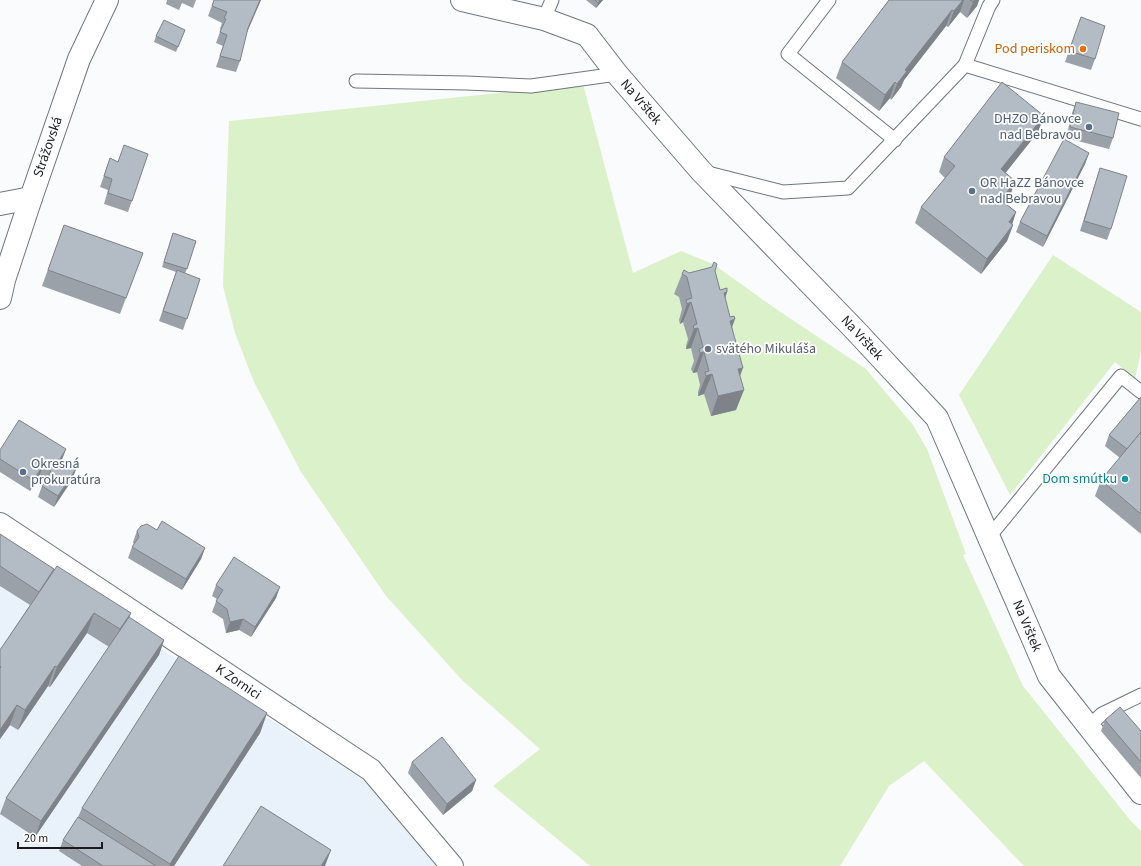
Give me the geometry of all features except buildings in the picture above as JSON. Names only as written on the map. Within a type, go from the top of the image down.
[{"type":"street","name":"Strážovská","points":[[1,284],[79,59],[107,0]]},
{"type":"street","name":"Na Vrštek","points":[[466,0],[548,9],[587,35],[617,74],[701,171],[855,330],[937,418],[1049,676],[1141,793]]},
{"type":"street","points":[[0,204],[31,198]]},
{"type":"street","name":"K Zornici","points":[[0,524],[371,770],[452,866]]},
{"type":"lane","points":[[829,0],[788,54],[895,140]]},
{"type":"lane","points":[[701,171],[783,192],[848,188],[965,65],[992,0]]},
{"type":"lane","points":[[965,65],[1141,119]]},
{"type":"lane","points":[[356,81],[531,86],[617,74]]},
{"type":"lane","points":[[989,537],[1121,376],[1141,392]]},
{"type":"lane","points":[[1089,726],[1102,714],[1141,696]]},
{"type":"shaded area","points":[[0,545],[390,797],[436,866],[0,866]]},
{"type":"green space","points":[[583,84],[633,273],[681,251],[713,264],[776,309],[866,369],[913,425],[927,449],[966,554],[963,555],[1023,686],[1130,820],[1141,831],[1141,866],[1024,866],[924,761],[889,786],[840,866],[590,866],[493,786],[540,749],[462,680],[386,596],[301,472],[254,382],[235,333],[223,286],[229,121]]},
{"type":"green space","points":[[1053,255],[1141,312],[1141,351],[1135,379],[1115,362],[1010,495],[959,395]]},
{"type":"place","name":"Pod periskom","points":[[1083,49]]},
{"type":"place","name":"DHZO Bánovce nad Bebravou","points":[[1089,127]]},
{"type":"place","name":"OR HaZZ Bánovce nad Bebravou","points":[[972,191]]},
{"type":"place","name":"svätého Mikuláša","points":[[708,349]]},
{"type":"place","name":"Okresná prokuratúra","points":[[23,472]]},
{"type":"place","name":"Dom smútku","points":[[1125,479]]}]
